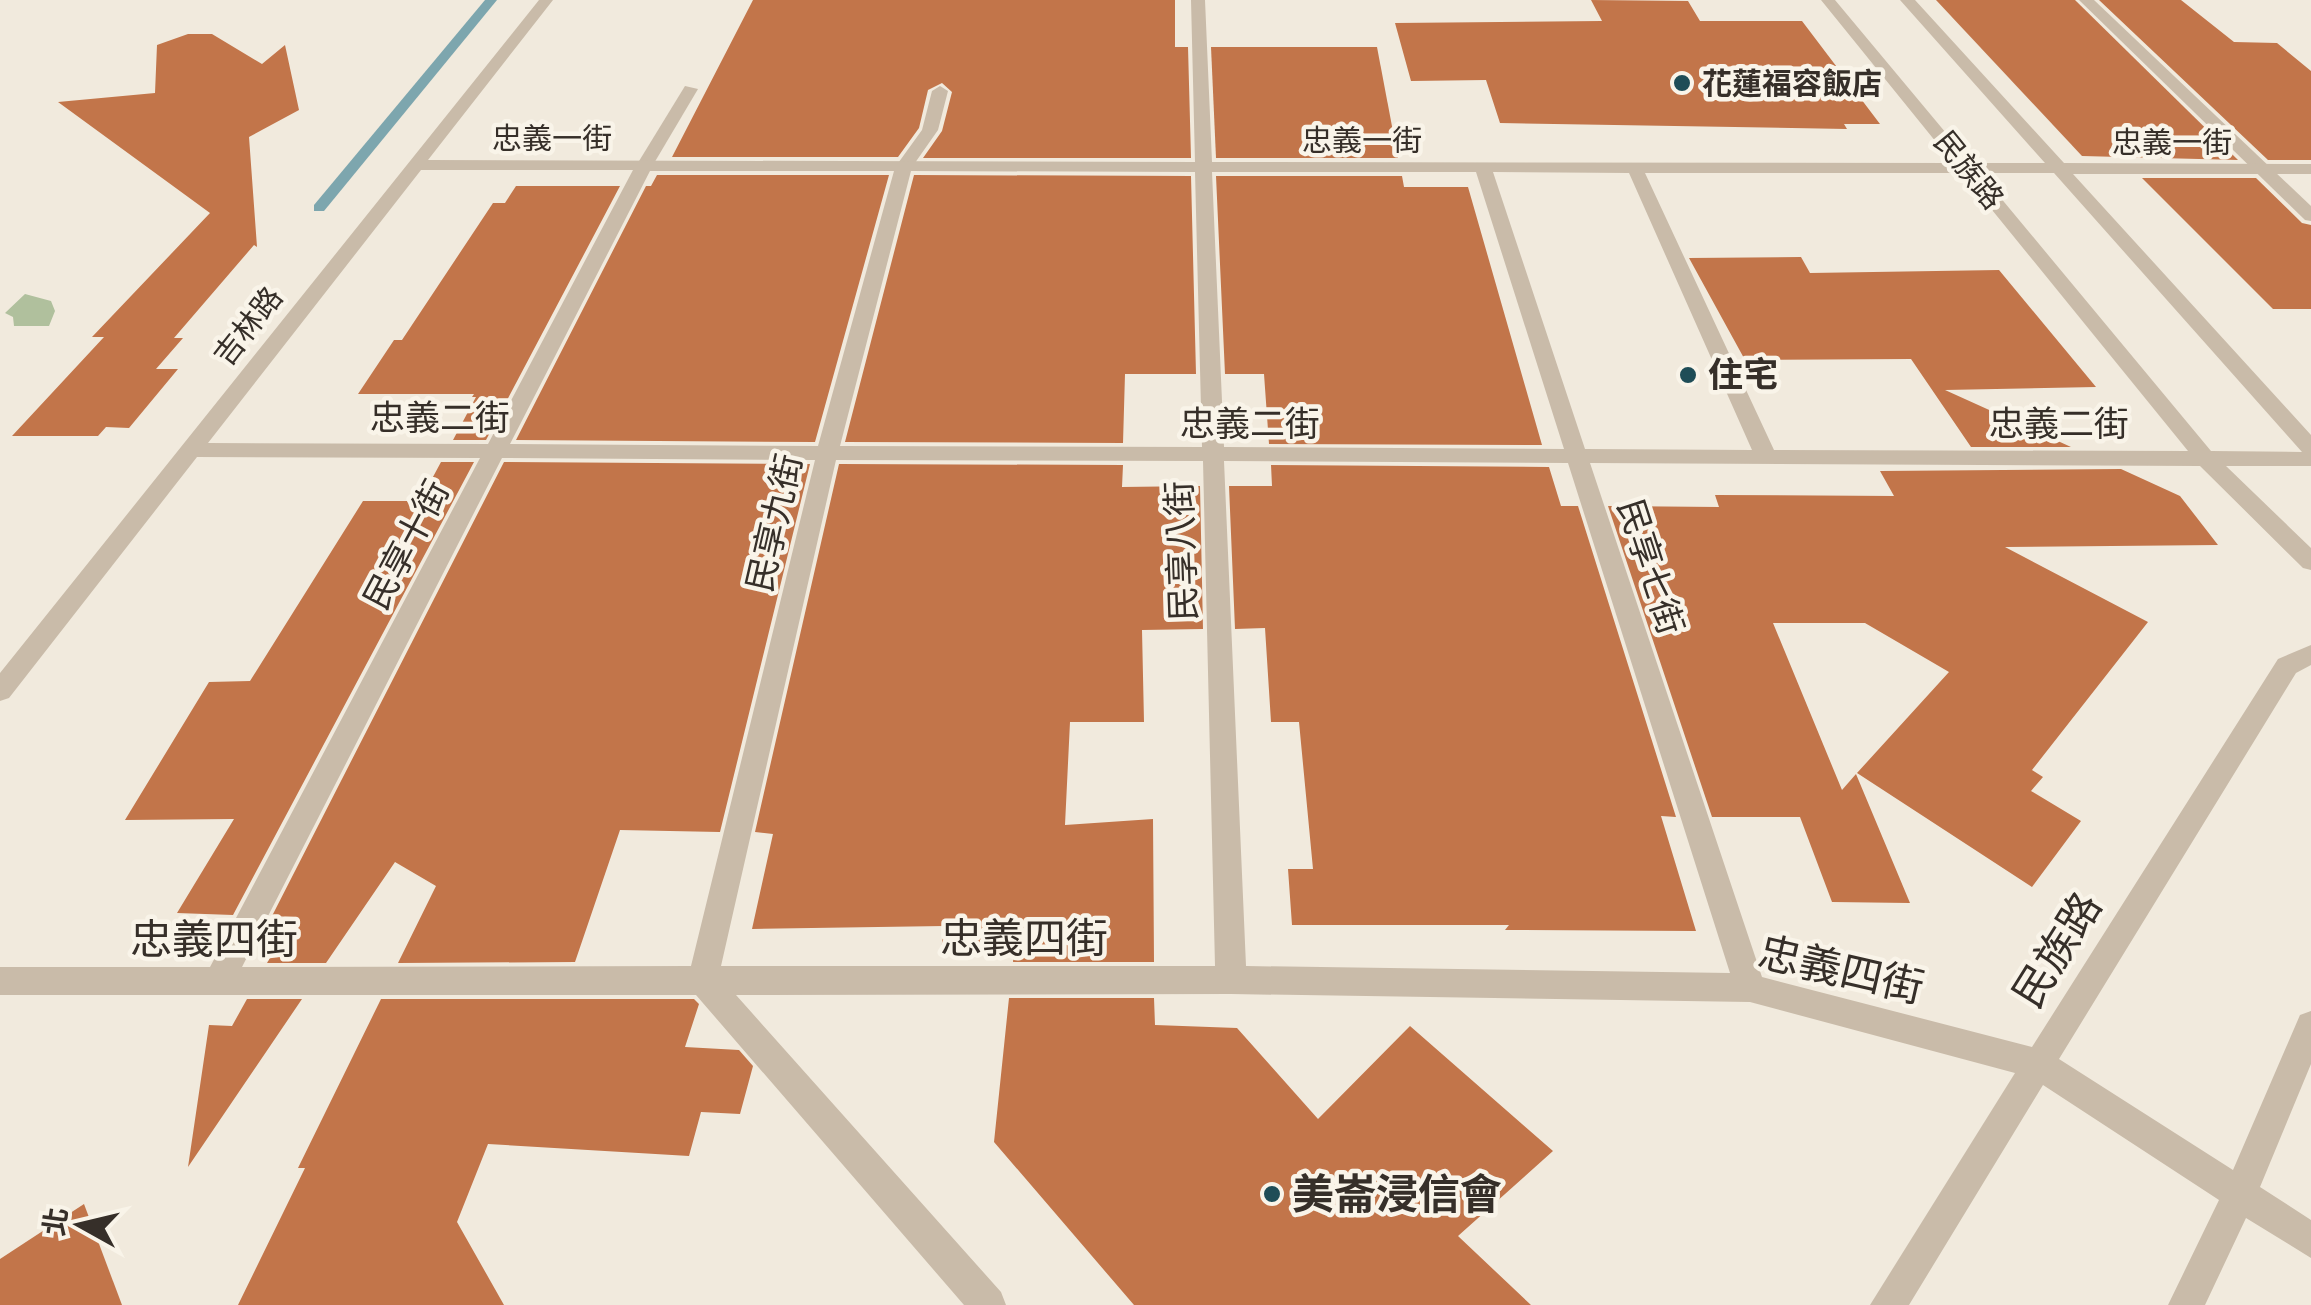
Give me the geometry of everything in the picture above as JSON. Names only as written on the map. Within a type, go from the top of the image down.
[{"type":"street","name":"吉林路","points":[[0,691],[546,0]]},
{"type":"street","name":"民享八街","points":[[1198,0],[1230,980]]},
{"type":"street","name":"民族路","points":[[1828,0],[2204,456],[2311,562]]},
{"type":"street","name":"民族路","points":[[1907,0],[2311,448]]},
{"type":"street","points":[[2086,0],[2311,216]]},
{"type":"street","name":"民享十街","points":[[218,982],[644,166],[690,89]]},
{"type":"street","name":"民享九街","points":[[704,980],[827,452],[904,166],[930,130],[940,91]]},
{"type":"street","name":"忠義一街","points":[[414,166],[2311,169]]},
{"type":"street","points":[[1634,166],[1767,458]]},
{"type":"street","name":"民享七街","points":[[1484,167],[1750,988]]},
{"type":"street","name":"忠義二街","points":[[188,450],[2311,459]]},
{"type":"street","name":"民族路","points":[[1888,1305],[2287,666],[2311,654]]},
{"type":"street","points":[[704,980],[988,1305]]},
{"type":"street","name":"忠義四街","points":[[0,981],[1230,980],[1750,988],[2039,1064],[2311,1240]]},
{"type":"street","points":[[2186,1305],[2241,1192],[2311,1026]]},
{"type":"green space","points":[[25,294],[51,301],[55,311],[49,326],[14,326],[13,317],[5,313]]},
{"type":"building","points":[[753,0],[1175,0],[1175,47],[1188,47],[1191,158],[923,158],[942,131],[952,92],[942,83],[928,90],[919,128],[898,157],[672,157]]},
{"type":"building","name":"花蓮福容飯店","points":[[1591,0],[1688,1],[1700,21],[1802,21],[1880,124],[1844,124],[1847,129],[1500,123],[1486,80],[1411,81],[1395,23],[1602,21]]},
{"type":"building","points":[[1936,0],[2075,0],[2238,160],[2082,156]]},
{"type":"building","points":[[2099,0],[2181,0],[2234,42],[2277,43],[2311,71],[2311,160],[2268,160]]},
{"type":"building","points":[[188,34],[212,34],[262,64],[285,45],[299,110],[249,137],[257,247],[254,245],[174,338],[183,338],[156,369],[178,369],[129,428],[106,427],[98,436],[12,436],[104,337],[92,337],[210,213],[58,102],[155,93],[157,45]]},
{"type":"building","points":[[1211,47],[1377,47],[1398,158],[1216,158]]},
{"type":"building","points":[[657,175],[889,175],[815,442],[516,440],[646,186],[651,186]]},
{"type":"building","points":[[914,175],[1191,176],[1196,374],[1125,374],[1123,443],[845,442]]},
{"type":"building","points":[[1216,176],[1402,176],[1404,187],[1468,187],[1542,445],[1269,444],[1264,374],[1225,374]]},
{"type":"building","points":[[2142,178],[2256,178],[2302,223],[2311,225],[2311,309],[2273,309]]},
{"type":"building","points":[[516,186],[620,186],[486,440],[453,440],[476,397],[472,397],[474,394],[358,394],[394,340],[402,340],[493,203],[505,203]]},
{"type":"building","points":[[1801,257],[1810,273],[1999,270],[2096,387],[1945,390],[2071,447],[1971,447],[1911,359],[1745,360],[1689,258]]},
{"type":"building","points":[[441,462],[474,462],[233,915],[177,913],[234,819],[125,820],[209,682],[250,681],[363,501],[420,501]]},
{"type":"building","points":[[504,462],[810,464],[720,832],[620,830],[575,962],[398,963],[436,886],[395,862],[326,963],[267,963],[294,917],[272,916]]},
{"type":"building","points":[[839,464],[1123,465],[1122,487],[1200,486],[1203,629],[1142,630],[1144,722],[1070,722],[1065,825],[1153,819],[1154,962],[1013,962],[1014,950],[941,951],[944,926],[752,929],[773,834],[755,832]]},
{"type":"building","points":[[1271,465],[1549,467],[1561,506],[1578,506],[1676,817],[1661,816],[1696,931],[1505,930],[1509,925],[1292,925],[1288,869],[1313,869],[1299,722],[1271,722],[1265,628],[1235,629],[1229,486],[1272,486]]},
{"type":"building","points":[[2121,469],[2180,496],[2218,545],[2005,547],[2148,622],[2032,770],[2043,777],[2031,791],[2081,821],[2032,887],[1857,773],[1949,672],[1865,623],[1773,623],[1842,790],[1856,774],[1910,903],[1832,902],[1800,817],[1712,817],[1608,506],[1719,507],[1715,495],[1894,496],[1880,471]]},
{"type":"building","name":"美崙浸信會","points":[[1009,998],[1154,998],[1155,1025],[1237,1028],[1318,1119],[1410,1026],[1553,1151],[1458,1236],[1531,1305],[1134,1305],[994,1142]]},
{"type":"building","points":[[247,999],[302,999],[188,1167],[209,1025],[232,1026]]},
{"type":"building","points":[[381,999],[694,999],[699,1004],[685,1047],[739,1050],[753,1066],[740,1114],[701,1112],[689,1156],[488,1144],[457,1222],[504,1305],[238,1305],[305,1168],[298,1168]]},
{"type":"building","points":[[84,1204],[122,1305],[0,1305],[0,1259]]},
{"type":"waterway","points":[[319,208],[491,0]]},
{"type":"place","name":"花蓮福容飯店","points":[[1682,83]]},
{"type":"place","name":"住宅","points":[[1688,375]]},
{"type":"place","name":"美崙浸信會","points":[[1272,1194]]}]
